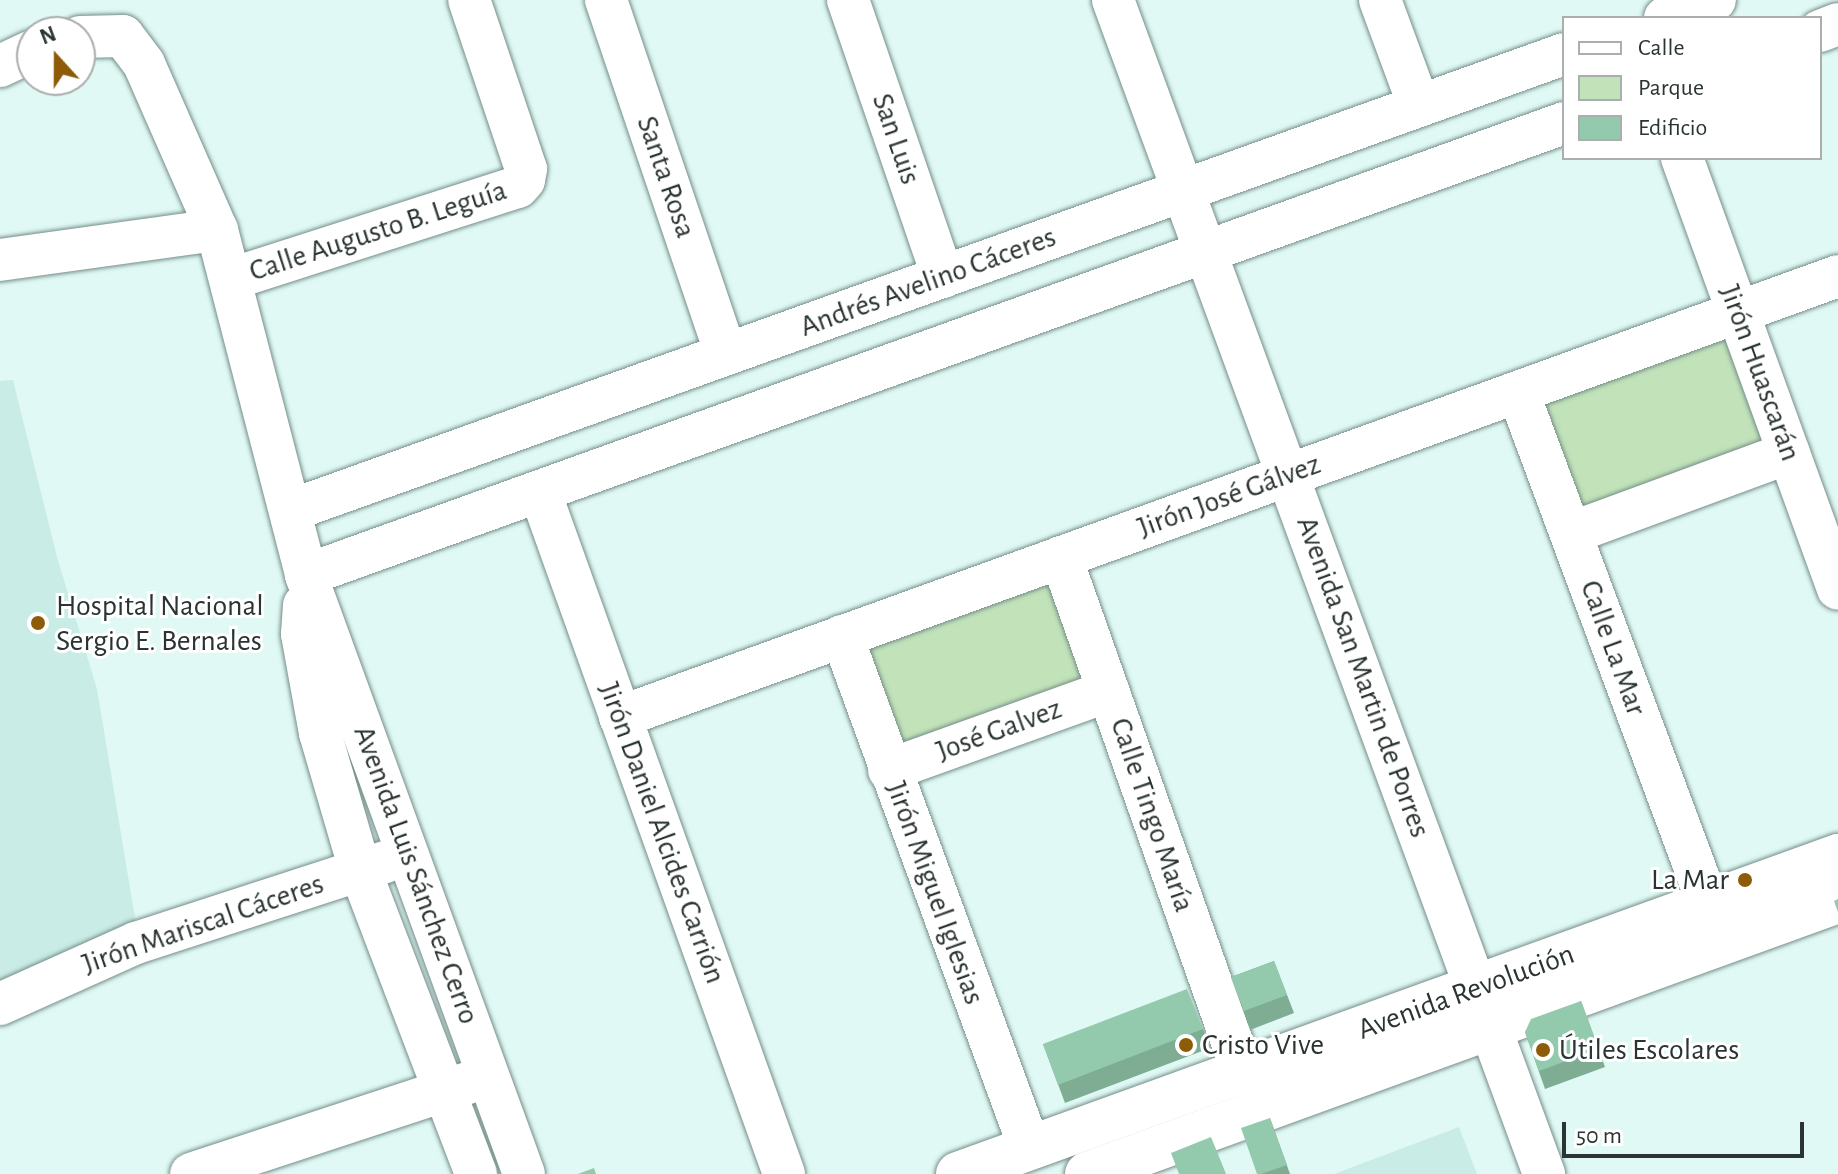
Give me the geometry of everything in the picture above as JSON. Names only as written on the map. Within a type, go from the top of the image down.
[{"type":"main road","name":"Avenida Revolución","points":[[1087,1174],[1485,1006],[1708,903],[1838,856]]},
{"type":"main road","name":"Avenida Revolución","points":[[958,1174],[1243,1073],[1485,1006],[1838,901]]},
{"type":"street","name":"Calle Augusto B. Leguía","points":[[231,279],[518,187],[524,180],[526,169],[469,0]]},
{"type":"street","name":"Santa Rosa","points":[[606,0],[726,354]]},
{"type":"street","name":"San Luis","points":[[848,0],[943,277]]},
{"type":"street","name":"Avenida San Martin de Porres","points":[[1113,0],[1485,1006],[1544,1174]]},
{"type":"street","points":[[1380,0],[1419,106]]},
{"type":"street","points":[[1671,16],[1715,0]]},
{"type":"street","name":"Avenida Luis Sánchez Cerro","points":[[96,37],[123,36],[144,64],[217,230],[292,510],[306,575],[524,1174]]},
{"type":"street","name":"Andrés Avelino Cáceres","points":[[292,510],[1562,55]]},
{"type":"street","points":[[306,575],[1562,124]]},
{"type":"street","name":"Jirón Huascarán","points":[[1683,160],[1838,589]]},
{"type":"street","name":"Calle Augusto B. Leguía","points":[[0,260],[217,230]]},
{"type":"street","name":"Jirón José Gálvez","points":[[620,717],[1838,276]]},
{"type":"street","name":"Calle La Mar","points":[[1518,392],[1708,903]]},
{"type":"street","points":[[1571,533],[1789,453]]},
{"type":"street","name":"Jirón Daniel Alcides Carrión","points":[[540,492],[784,1174]]},
{"type":"street","name":"Calle Tingo María","points":[[1061,557],[1243,1073]]},
{"type":"street","name":"Avenida Luis Sánchez Cerro","points":[[306,575],[302,634],[320,733],[360,870],[476,1174]]},
{"type":"street","name":"Jirón Miguel Iglesias","points":[[842,636],[1030,1149]]},
{"type":"street","name":"José Galvez","points":[[889,770],[1108,691]]},
{"type":"street","name":"Jirón Mariscal Cáceres","points":[[0,1004],[136,943],[409,853]]},
{"type":"street","points":[[191,1174],[488,1076]]},
{"type":"shaded area","name":"Hospital Nacional Sergio E. Bernales","points":[[13,380],[57,557],[97,689],[136,924],[0,986],[0,381]]},
{"type":"shaded area","points":[[1459,1127],[1477,1174],[1334,1174]]},
{"type":"green space","points":[[1726,332],[1767,444],[1580,514],[1538,402]]},
{"type":"green space","points":[[1049,579],[1085,682],[898,748],[862,645]]},
{"type":"building","points":[[1274,961],[1287,995],[1244,1011],[1231,977]]},
{"type":"building","points":[[1187,989],[1203,1029],[1058,1085],[1043,1044]]},
{"type":"building","points":[[1581,1001],[1599,1049],[1539,1071],[1525,1032],[1531,1019]]},
{"type":"building","points":[[1270,1118],[1287,1165],[1257,1174],[1241,1128]]},
{"type":"building","points":[[1211,1137],[1226,1174],[1179,1174],[1171,1153]]},
{"type":"building","points":[[594,1168],[596,1174],[578,1174]]},
{"type":"place","name":"Hospital Nacional Sergio E. Bernales","points":[[38,623]]},
{"type":"place","name":"La Mar","points":[[1745,880]]},
{"type":"place","name":"Cristo Vive","points":[[1186,1045]]},
{"type":"place","name":"Útiles Escolares","points":[[1543,1050]]}]
